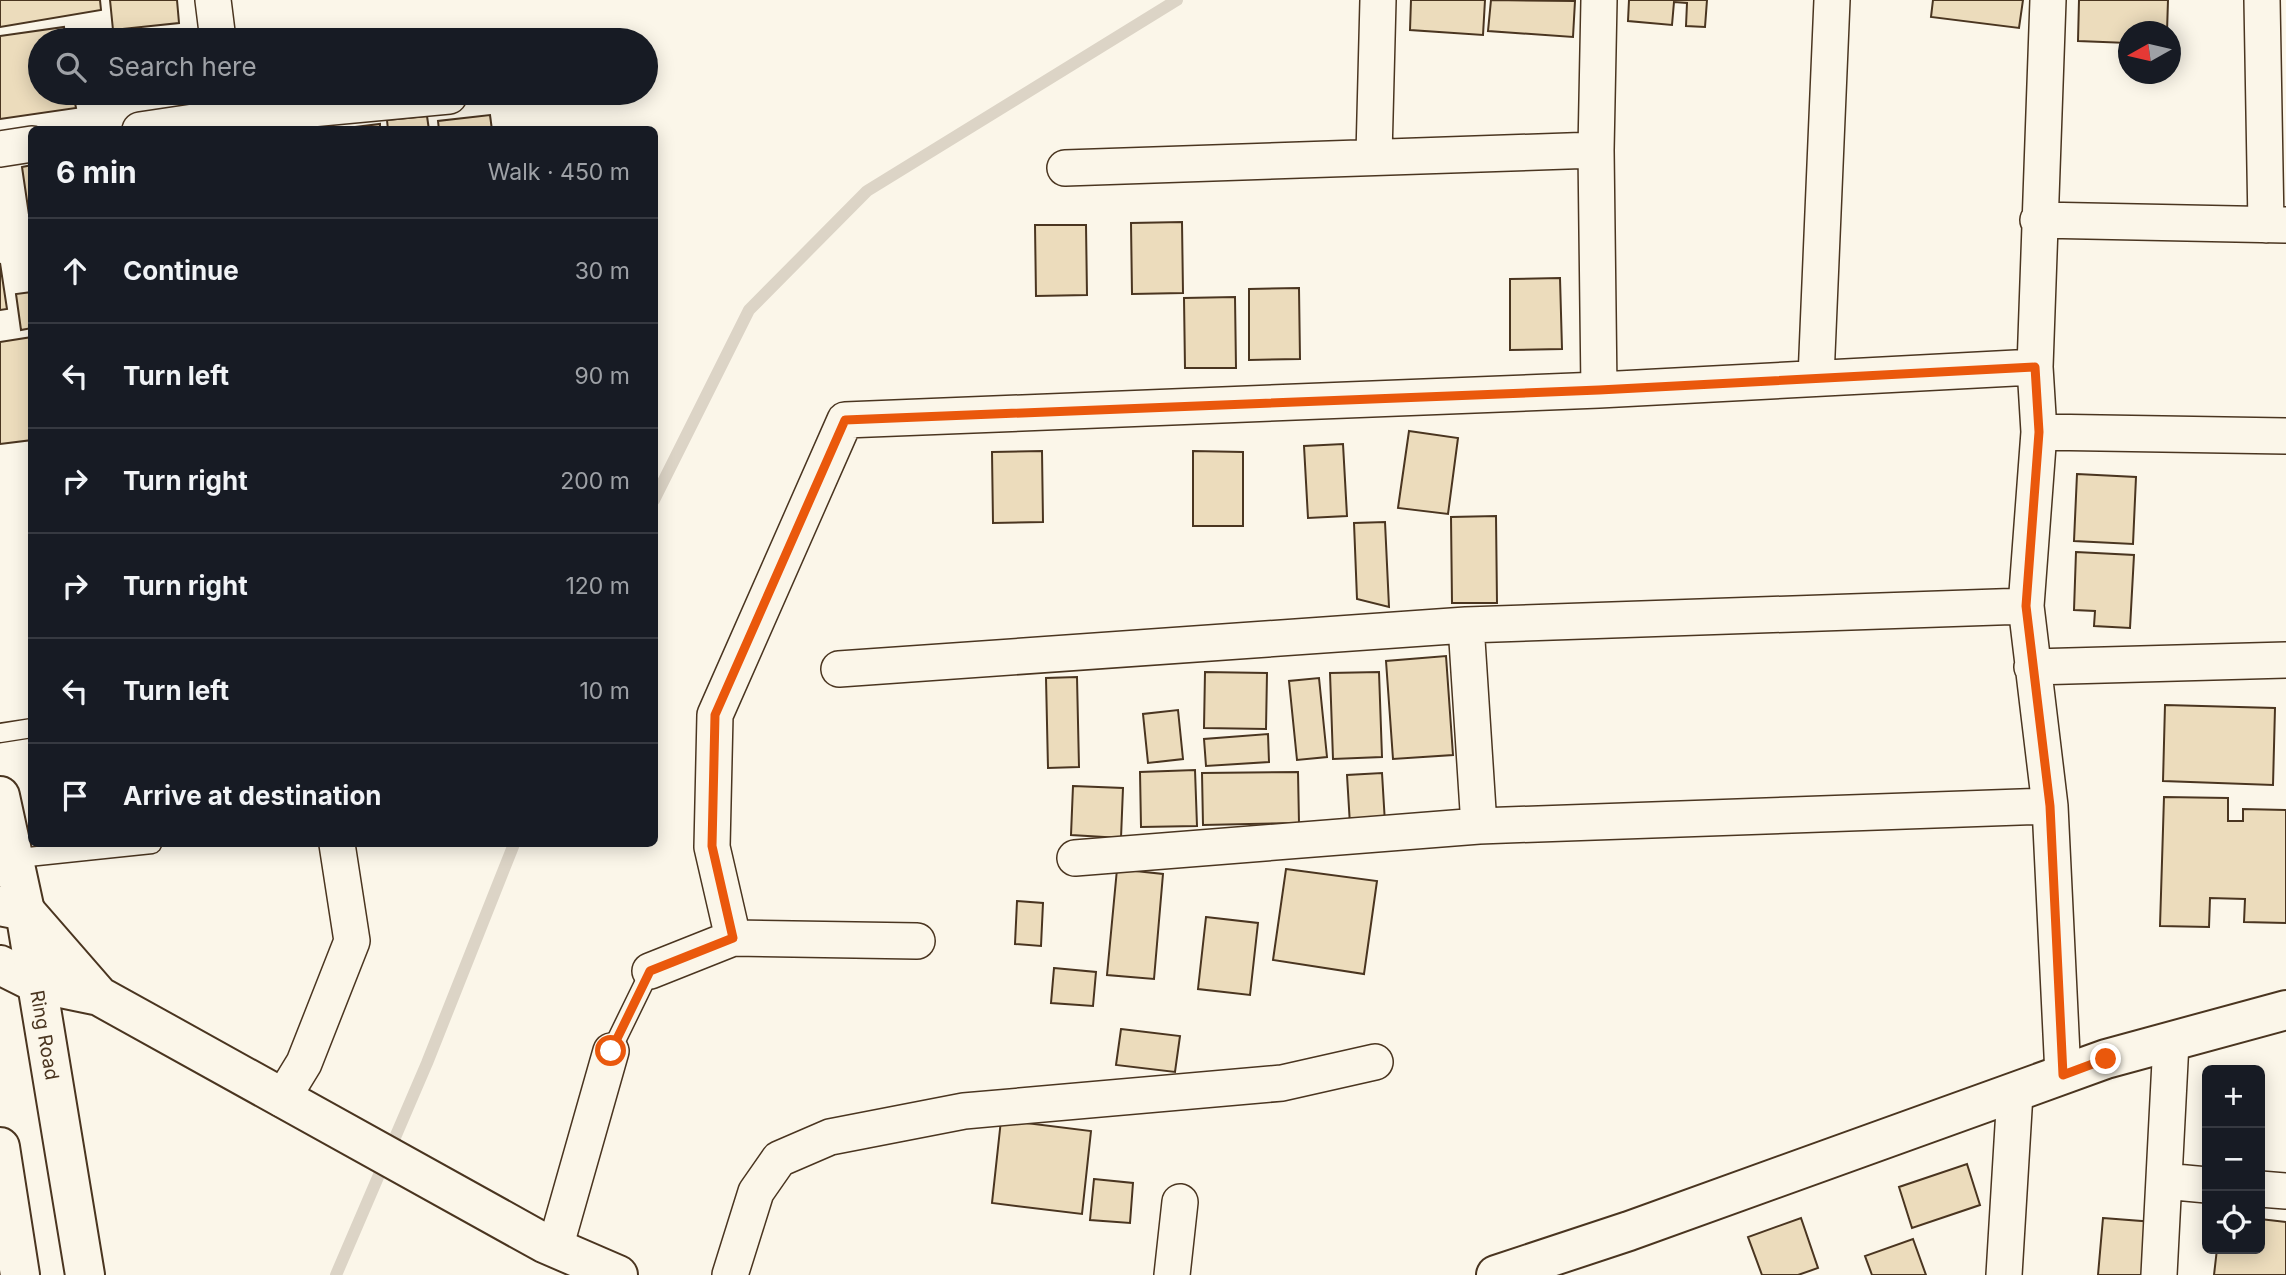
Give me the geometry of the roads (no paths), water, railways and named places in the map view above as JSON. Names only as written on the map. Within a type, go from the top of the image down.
[{"type":"main road","name":"Ring Road","points":[[0,796],[13,909],[36,983],[85,1275]]},
{"type":"main road","points":[[13,909],[99,996],[555,1248],[618,1275]]},
{"type":"main road","points":[[0,965],[36,983],[99,996]]},
{"type":"main road","points":[[1496,1275],[1538,1268],[2063,1075],[2286,1010]]},
{"type":"main road","points":[[0,1147],[20,1275]]},
{"type":"street","points":[[213,0],[216,28]]},
{"type":"street","points":[[1374,155],[1378,0]]},
{"type":"street","points":[[1599,0],[1596,150],[1599,390]]},
{"type":"street","points":[[1816,378],[1832,0]]},
{"type":"street","points":[[2048,0],[2038,220],[2035,367],[2039,432],[2026,606],[2050,806],[2063,1075]]},
{"type":"street","points":[[2038,220],[2276,225],[2262,0]]},
{"type":"street","points":[[160,126],[227,113],[331,105]]},
{"type":"street","points":[[0,149],[28,145]]},
{"type":"street","points":[[1065,168],[1374,155],[1596,150]]},
{"type":"street","points":[[733,938],[712,846],[715,715],[845,420],[1599,390],[2035,367]]},
{"type":"street","points":[[2039,432],[2286,436]]},
{"type":"street","points":[[839,669],[1466,625],[2026,606]]},
{"type":"street","points":[[1466,625],[1479,826]]},
{"type":"street","points":[[2032,667],[2286,660]]},
{"type":"street","points":[[1075,858],[1479,826],[2050,806]]},
{"type":"street","points":[[282,1099],[304,1063],[352,941],[337,847]]},
{"type":"street","points":[[650,971],[733,938],[916,941]]},
{"type":"street","points":[[2159,1275],[2171,1042]]},
{"type":"street","points":[[555,1248],[611,1051]]},
{"type":"street","points":[[730,1275],[757,1192],[779,1159],[830,1137],[964,1111],[1282,1083],[1376,1062]]},
{"type":"street","points":[[2004,1275],[2015,1093]]},
{"type":"street","points":[[2164,1181],[2202,1185]]},
{"type":"street","points":[[2265,1189],[2286,1191]]},
{"type":"street","points":[[1172,1275],[1180,1202]]},
{"type":"lane","points":[[0,733],[28,729]]},
{"type":"lane","points":[[7,859],[123,847]]},
{"type":"lane","points":[[611,1051],[650,971]]},
{"type":"waterway","points":[[658,492],[749,310],[867,191],[1177,0]]},
{"type":"waterway","points":[[336,1275],[427,1063],[513,847]]}]
